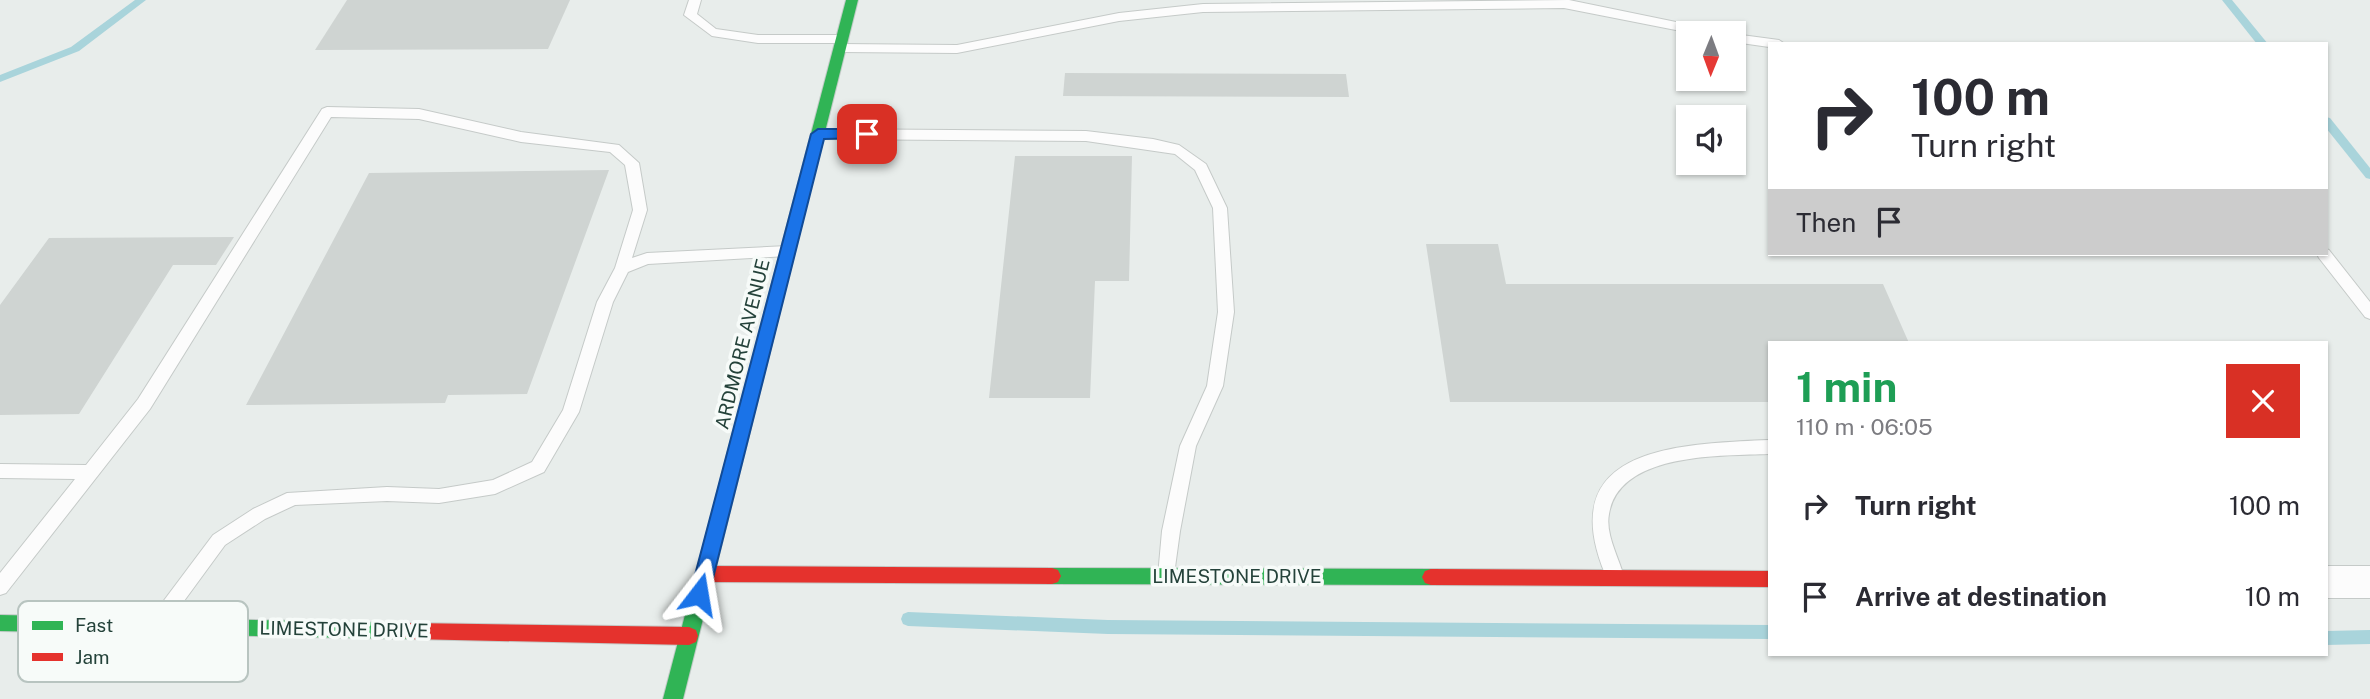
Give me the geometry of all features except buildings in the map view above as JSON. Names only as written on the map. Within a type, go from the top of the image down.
[{"type":"street","name":"ARDMORE AVENUE","points":[[674,699],[852,0]]},
{"type":"street","name":"LIMESTONE DRIVE","points":[[705,573],[1768,579]]},
{"type":"street","points":[[2328,582],[2370,582]]},
{"type":"street","name":"LIMESTONE DRIVE","points":[[0,623],[18,623]]},
{"type":"street","name":"LIMESTONE DRIVE","points":[[248,628],[689,636]]},
{"type":"lane","points":[[695,0],[690,15],[712,32],[758,39],[957,49],[1119,16],[1203,8],[1563,2],[1676,26]]},
{"type":"lane","points":[[1746,40],[1768,43]]},
{"type":"lane","points":[[0,587],[144,404],[327,112],[419,114],[521,137],[614,148],[632,163],[640,210],[622,268],[605,302],[571,412],[538,467],[495,487],[439,496],[387,494],[293,498],[259,514],[219,540],[174,601]]},
{"type":"lane","points":[[818,134],[1086,136],[1179,150],[1201,167],[1220,208],[1226,313],[1215,386],[1188,446],[1171,531],[1167,576]]},
{"type":"lane","points":[[622,268],[647,259],[787,251]]},
{"type":"lane","points":[[2326,256],[2370,313]]},
{"type":"lane","points":[[1615,578],[1599,516],[1608,488],[1643,462],[1687,451],[1768,447]]},
{"type":"lane","points":[[0,471],[90,472]]},
{"type":"waterway","points":[[0,79],[75,49],[141,0]]},
{"type":"waterway","points":[[2227,0],[2261,42]]},
{"type":"waterway","points":[[2328,123],[2370,175]]},
{"type":"waterway","points":[[908,619],[1108,627],[1768,632]]},
{"type":"waterway","points":[[2328,638],[2370,637]]},
{"type":"traffic: fast","points":[[673,699],[852,0]]},
{"type":"traffic: fast","points":[[1052,576],[1431,577]]},
{"type":"traffic: fast","points":[[0,623],[18,623]]},
{"type":"traffic: fast","points":[[248,628],[410,631]]},
{"type":"traffic: jam","points":[[705,574],[1052,576]]},
{"type":"traffic: jam","points":[[1431,577],[1768,579]]},
{"type":"traffic: jam","points":[[410,631],[689,636]]},
{"type":"route","points":[[699,594],[818,134],[867,134]]}]
